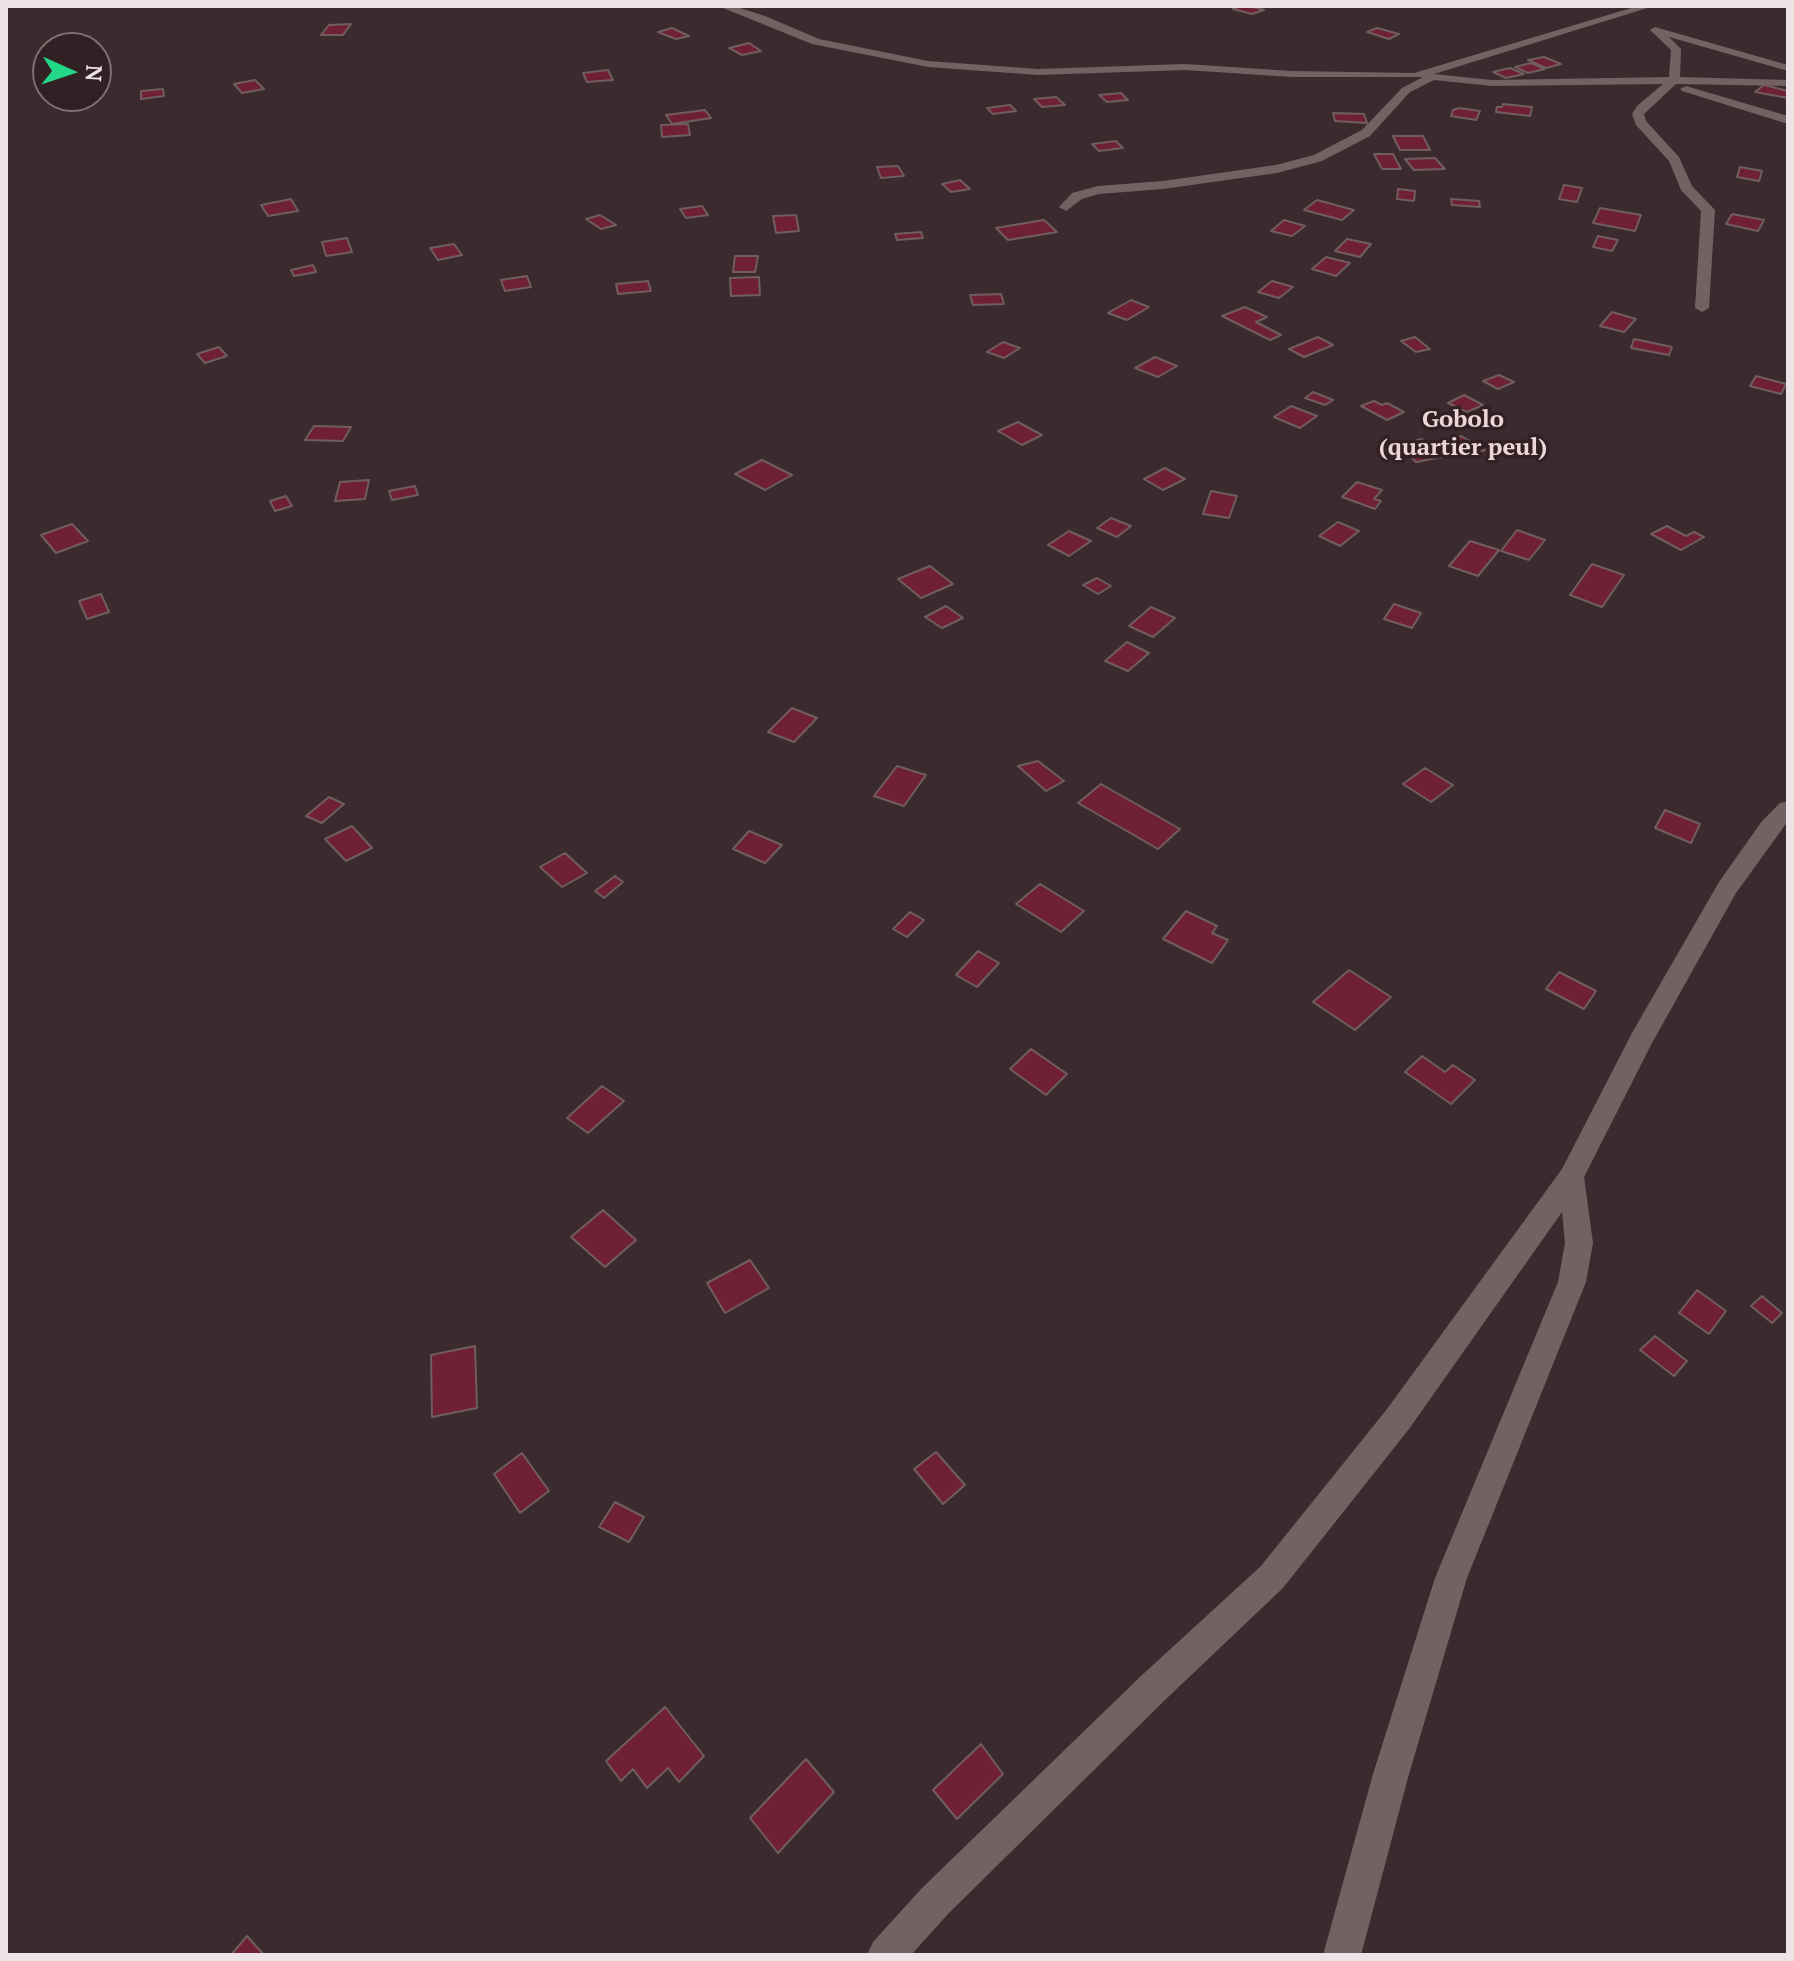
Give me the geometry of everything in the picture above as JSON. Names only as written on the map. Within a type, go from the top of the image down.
[{"type":"street","points":[[723,6],[761,18],[816,42],[928,64],[1038,72],[1173,66],[1302,74],[1429,76],[1492,83],[1788,83]]},
{"type":"street","points":[[1590,6],[1655,30],[1788,68]]},
{"type":"street","points":[[1066,207],[1077,196],[1098,190],[1163,185],[1264,171],[1318,158],[1366,133],[1406,90],[1429,76],[1649,6]]},
{"type":"street","points":[[1655,30],[1676,49],[1673,82],[1641,108],[1638,114],[1640,122],[1675,160],[1686,187],[1708,210],[1702,308]]},
{"type":"street","points":[[1673,82],[1788,120]]},
{"type":"street","points":[[886,1955],[957,1880],[1281,1567],[1398,1419],[1571,1177],[1641,1040],[1727,888],[1770,826],[1788,808]]},
{"type":"street","points":[[1342,1955],[1391,1774],[1451,1578],[1572,1282],[1579,1243],[1571,1177]]},
{"type":"building","points":[[1241,6],[1264,10],[1252,14],[1233,9]]},
{"type":"building","points":[[351,24],[343,35],[321,35],[329,25]]},
{"type":"building","points":[[672,28],[689,36],[676,39],[658,32]]},
{"type":"building","points":[[1377,28],[1399,34],[1389,39],[1367,32]]},
{"type":"building","points":[[749,43],[761,51],[742,55],[729,48]]},
{"type":"building","points":[[1544,57],[1561,64],[1546,68],[1528,60]]},
{"type":"building","points":[[1531,63],[1545,69],[1528,73],[1515,67]]},
{"type":"building","points":[[1510,68],[1524,74],[1506,78],[1493,72]]},
{"type":"building","points":[[608,70],[613,80],[587,82],[583,73]]},
{"type":"building","points":[[255,80],[264,89],[242,93],[234,84]]},
{"type":"building","points":[[1764,85],[1788,91],[1788,98],[1755,92]]},
{"type":"building","points":[[163,89],[164,96],[141,99],[141,91]]},
{"type":"building","points":[[1121,93],[1128,100],[1107,102],[1099,95]]},
{"type":"building","points":[[1056,97],[1065,105],[1042,107],[1034,99]]},
{"type":"building","points":[[1503,104],[1532,107],[1530,116],[1496,112],[1497,107]]},
{"type":"building","points":[[1010,105],[1016,111],[993,114],[987,108]]},
{"type":"building","points":[[705,110],[711,118],[672,124],[666,115]]},
{"type":"building","points":[[1453,110],[1480,111],[1476,120],[1451,116]]},
{"type":"building","points":[[1333,113],[1364,114],[1367,123],[1335,121]]},
{"type":"building","points":[[688,124],[690,135],[662,137],[661,125]]},
{"type":"building","points":[[1393,136],[1423,136],[1430,150],[1400,150]]},
{"type":"building","points":[[1116,141],[1123,148],[1099,151],[1092,144]]},
{"type":"building","points":[[1374,154],[1393,154],[1401,169],[1382,169]]},
{"type":"building","points":[[1435,158],[1445,169],[1414,170],[1405,159]]},
{"type":"building","points":[[898,166],[904,176],[881,178],[877,167]]},
{"type":"building","points":[[1740,167],[1762,171],[1759,181],[1737,177]]},
{"type":"building","points":[[960,180],[970,189],[951,192],[942,184]]},
{"type":"building","points":[[1564,185],[1582,188],[1577,202],[1559,199]]},
{"type":"building","points":[[1398,189],[1415,191],[1414,201],[1397,199]]},
{"type":"building","points":[[291,199],[298,211],[268,216],[261,205]]},
{"type":"building","points":[[1451,199],[1479,201],[1480,207],[1452,205]]},
{"type":"building","points":[[1317,200],[1354,210],[1342,220],[1304,210]]},
{"type":"building","points":[[702,206],[708,215],[686,218],[680,209]]},
{"type":"building","points":[[1600,208],[1641,215],[1635,231],[1593,223]]},
{"type":"building","points":[[1732,214],[1764,220],[1758,231],[1726,224]]},
{"type":"building","points":[[600,215],[616,225],[601,229],[586,219]]},
{"type":"building","points":[[796,215],[799,231],[776,233],[773,216]]},
{"type":"building","points":[[1044,220],[1057,232],[1008,240],[996,228]]},
{"type":"building","points":[[1284,220],[1305,226],[1292,236],[1271,231]]},
{"type":"building","points":[[921,232],[923,238],[897,240],[895,234]]},
{"type":"building","points":[[1598,236],[1618,240],[1612,251],[1593,247]]},
{"type":"building","points":[[347,238],[352,252],[326,256],[322,242]]},
{"type":"building","points":[[1347,239],[1371,244],[1360,257],[1335,251]]},
{"type":"building","points":[[454,244],[462,255],[438,260],[430,248]]},
{"type":"building","points":[[735,256],[758,256],[755,272],[733,272]]},
{"type":"building","points":[[1326,257],[1350,263],[1336,276],[1312,269]]},
{"type":"building","points":[[313,265],[316,272],[294,276],[291,270]]},
{"type":"building","points":[[527,276],[531,287],[505,291],[501,280]]},
{"type":"building","points":[[759,277],[760,295],[731,296],[730,278]]},
{"type":"building","points":[[648,281],[651,291],[618,294],[616,284]]},
{"type":"building","points":[[1272,281],[1293,287],[1279,298],[1258,292]]},
{"type":"building","points":[[1001,294],[1004,304],[973,305],[970,295]]},
{"type":"building","points":[[1131,300],[1149,307],[1127,320],[1108,313]]},
{"type":"building","points":[[1245,307],[1267,317],[1256,322],[1281,335],[1270,340],[1222,316]]},
{"type":"building","points":[[1612,312],[1636,319],[1624,332],[1600,326]]},
{"type":"building","points":[[1318,337],[1333,345],[1304,357],[1289,349]]},
{"type":"building","points":[[1415,337],[1430,349],[1416,352],[1401,341]]},
{"type":"building","points":[[1634,339],[1672,347],[1669,355],[1631,348]]},
{"type":"building","points":[[1003,342],[1020,348],[1004,358],[987,352]]},
{"type":"building","points":[[219,347],[227,356],[205,363],[197,354]]},
{"type":"building","points":[[1155,357],[1177,366],[1158,377],[1135,368]]},
{"type":"building","points":[[1499,375],[1514,382],[1498,389],[1483,381]]},
{"type":"building","points":[[1756,376],[1786,384],[1781,394],[1750,386]]},
{"type":"building","points":[[1313,392],[1333,400],[1325,405],[1305,398]]},
{"type":"building","points":[[1464,395],[1483,405],[1467,412],[1448,403]]},
{"type":"building","points":[[1374,401],[1382,405],[1387,403],[1404,412],[1387,420],[1361,406]]},
{"type":"building","points":[[1291,406],[1317,416],[1300,428],[1274,417]]},
{"type":"building","points":[[1018,422],[1042,435],[1022,445],[998,431]]},
{"type":"building","points":[[314,426],[351,427],[343,441],[305,440]]},
{"type":"building","points":[[1461,436],[1485,450],[1469,456],[1446,441]]},
{"type":"building","points":[[1422,439],[1442,457],[1416,462],[1397,444]]},
{"type":"building","points":[[762,460],[792,475],[765,490],[735,474]]},
{"type":"building","points":[[1165,468],[1185,479],[1163,490],[1144,479]]},
{"type":"building","points":[[369,480],[365,499],[335,501],[340,482]]},
{"type":"building","points":[[1357,482],[1382,490],[1374,499],[1381,501],[1375,509],[1342,497]]},
{"type":"building","points":[[415,486],[418,495],[392,500],[389,491]]},
{"type":"building","points":[[1211,491],[1237,496],[1229,518],[1203,514]]},
{"type":"building","points":[[286,496],[292,506],[275,511],[270,501]]},
{"type":"building","points":[[1111,518],[1131,526],[1117,537],[1097,528]]},
{"type":"building","points":[[1338,522],[1359,531],[1340,546],[1319,536]]},
{"type":"building","points":[[72,524],[88,541],[56,553],[41,535]]},
{"type":"building","points":[[1667,526],[1686,536],[1694,532],[1704,537],[1681,550],[1651,534]]},
{"type":"building","points":[[1517,530],[1545,540],[1529,560],[1501,551]]},
{"type":"building","points":[[1069,531],[1091,541],[1069,556],[1048,545]]},
{"type":"building","points":[[1470,541],[1499,550],[1478,576],[1449,566]]},
{"type":"building","points":[[1592,564],[1624,575],[1602,607],[1570,595]]},
{"type":"building","points":[[930,566],[953,584],[921,598],[898,579]]},
{"type":"building","points":[[1097,578],[1111,586],[1098,594],[1083,585]]},
{"type":"building","points":[[101,594],[109,612],[87,619],[79,601]]},
{"type":"building","points":[[1394,604],[1421,613],[1412,628],[1384,619]]},
{"type":"building","points":[[946,606],[963,618],[942,628],[925,617]]},
{"type":"building","points":[[1151,607],[1175,618],[1153,637],[1129,626]]},
{"type":"building","points":[[1127,642],[1149,653],[1128,671],[1105,661]]},
{"type":"building","points":[[792,708],[817,718],[794,742],[768,732]]},
{"type":"building","points":[[1038,761],[1064,781],[1046,791],[1018,766]]},
{"type":"building","points":[[897,766],[926,775],[904,806],[874,796]]},
{"type":"building","points":[[1425,768],[1453,785],[1431,802],[1403,784]]},
{"type":"building","points":[[1101,784],[1180,829],[1158,849],[1078,803]]},
{"type":"building","points":[[329,797],[344,804],[322,823],[306,816]]},
{"type":"building","points":[[1665,810],[1700,824],[1691,843],[1655,828]]},
{"type":"building","points":[[352,826],[372,848],[346,861],[325,839]]},
{"type":"building","points":[[749,831],[782,845],[765,863],[733,849]]},
{"type":"building","points":[[565,853],[587,873],[562,887],[540,867]]},
{"type":"building","points":[[615,876],[623,882],[604,898],[595,891]]},
{"type":"building","points":[[1040,884],[1084,911],[1061,932],[1016,904]]},
{"type":"building","points":[[1186,911],[1217,926],[1212,933],[1228,940],[1212,963],[1163,939]]},
{"type":"building","points":[[910,912],[924,920],[907,937],[893,929]]},
{"type":"building","points":[[978,951],[999,963],[977,987],[956,975]]},
{"type":"building","points":[[1349,970],[1391,997],[1355,1030],[1313,1002]]},
{"type":"building","points":[[1559,972],[1596,991],[1584,1009],[1546,989]]},
{"type":"building","points":[[1031,1049],[1067,1074],[1046,1095],[1010,1069]]},
{"type":"building","points":[[1422,1056],[1445,1072],[1453,1065],[1475,1080],[1451,1104],[1405,1072]]},
{"type":"building","points":[[602,1086],[624,1101],[588,1133],[567,1118]]},
{"type":"building","points":[[603,1210],[636,1240],[605,1267],[571,1237]]},
{"type":"building","points":[[750,1260],[769,1288],[725,1313],[707,1283]]},
{"type":"building","points":[[1697,1290],[1726,1311],[1709,1334],[1679,1313]]},
{"type":"building","points":[[1762,1296],[1782,1313],[1772,1323],[1751,1306]]},
{"type":"building","points":[[1655,1336],[1687,1361],[1674,1376],[1640,1350]]},
{"type":"building","points":[[475,1346],[477,1408],[432,1417],[431,1355]]},
{"type":"building","points":[[936,1452],[965,1485],[943,1504],[914,1469]]},
{"type":"building","points":[[522,1453],[549,1491],[520,1513],[494,1474]]},
{"type":"building","points":[[615,1502],[644,1517],[629,1542],[599,1527]]},
{"type":"building","points":[[665,1707],[704,1756],[679,1782],[668,1768],[647,1788],[633,1769],[621,1781],[606,1761]]},
{"type":"building","points":[[981,1744],[1003,1774],[957,1819],[933,1790]]},
{"type":"building","points":[[806,1759],[834,1792],[778,1853],[750,1818]]},
{"type":"building","points":[[247,1936],[264,1955],[231,1955]]},
{"type":"district","name":"Gobolo (quartier peul)","points":[[1463,434]]}]
